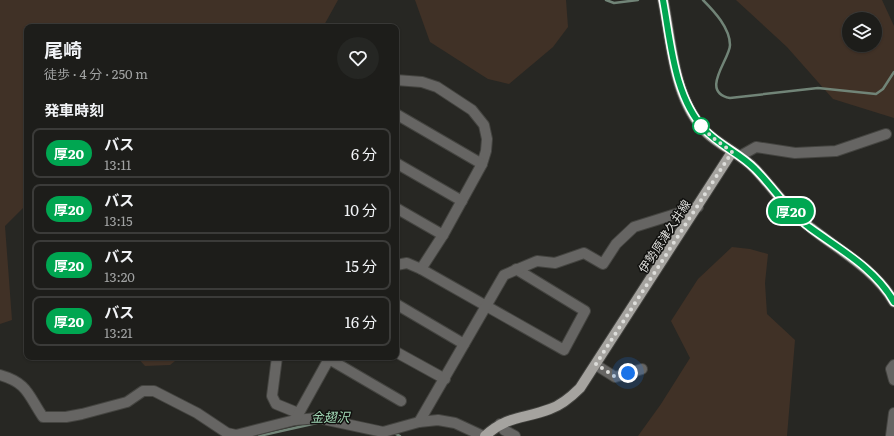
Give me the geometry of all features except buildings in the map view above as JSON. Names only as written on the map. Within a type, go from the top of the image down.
[{"type":"main road","points":[[663,0],[680,84],[686,102],[694,117],[705,131],[755,168],[780,200],[800,220],[862,265],[882,284],[894,302]]},
{"type":"main road","name":"伊勢原津久井線","points":[[484,436],[500,424],[559,405],[571,398],[580,388],[698,207],[736,154]]},
{"type":"street","points":[[399,80],[422,82],[437,87],[472,110],[484,125],[487,140],[486,151],[482,164],[462,201],[421,269]]},
{"type":"street","points":[[399,116],[482,164]]},
{"type":"street","points":[[736,154],[756,146],[795,153],[836,151],[886,134]]},
{"type":"street","points":[[399,165],[462,201]]},
{"type":"street","points":[[419,422],[504,275],[537,261],[555,262],[584,253],[603,264],[616,244],[634,227],[698,207]]},
{"type":"street","points":[[399,210],[442,235]]},
{"type":"street","points":[[399,258],[564,350],[585,311],[516,269]]},
{"type":"street","points":[[399,264],[408,263]]},
{"type":"street","points":[[399,306],[464,344]]},
{"type":"street","points":[[399,354],[445,379]]},
{"type":"street","points":[[277,360],[272,396],[276,404],[297,416]]},
{"type":"street","points":[[297,416],[328,360]]},
{"type":"street","points":[[332,360],[401,401]]},
{"type":"street","points":[[596,364],[614,376],[642,369]]},
{"type":"street","points":[[894,365],[891,369],[894,380]]},
{"type":"street","points":[[0,375],[19,382],[29,394],[43,417],[66,417],[82,414],[127,402],[143,391],[154,391],[197,413],[228,433],[236,435],[297,416],[318,418],[383,432],[419,422],[438,420],[455,423],[484,436]]},
{"type":"street","points":[[891,436],[894,413]]},
{"type":"street","points":[[500,424],[504,430],[515,436]]},
{"type":"shaded area","points":[[0,0],[338,0],[325,24],[24,24],[24,207],[5,226],[12,320],[0,324]]},
{"type":"shaded area","points":[[415,0],[566,0],[568,27],[553,47],[509,84],[488,79],[430,42]]},
{"type":"shaded area","points":[[736,0],[882,0],[894,26],[894,118],[833,99],[787,47]]},
{"type":"shaded area","points":[[732,247],[750,249],[768,254],[765,283],[767,314],[795,340],[787,436],[638,436],[661,404],[690,358],[671,321],[698,279]]},
{"type":"shaded area","points":[[140,360],[176,360],[170,365],[145,366]]},
{"type":"waterway","points":[[606,0],[614,3],[638,0]]},
{"type":"waterway","points":[[703,0],[721,20],[729,39],[729,51],[718,74],[716,82],[717,89],[721,95],[730,98],[818,88],[876,94],[883,89],[894,72]]},
{"type":"waterway","name":"金翅沢","points":[[259,436],[317,423]]},
{"type":"waterway","name":"金翅沢","points":[[394,433],[400,436]]},
{"type":"bus line","name":"厚20","points":[[663,0],[680,84],[686,102],[697,121],[712,137],[755,168],[780,200],[800,220],[862,265],[872,274],[889,292],[894,302]]},
{"type":"route","points":[[628,373],[614,376],[596,364],[732,152],[712,137],[701,126]]}]
